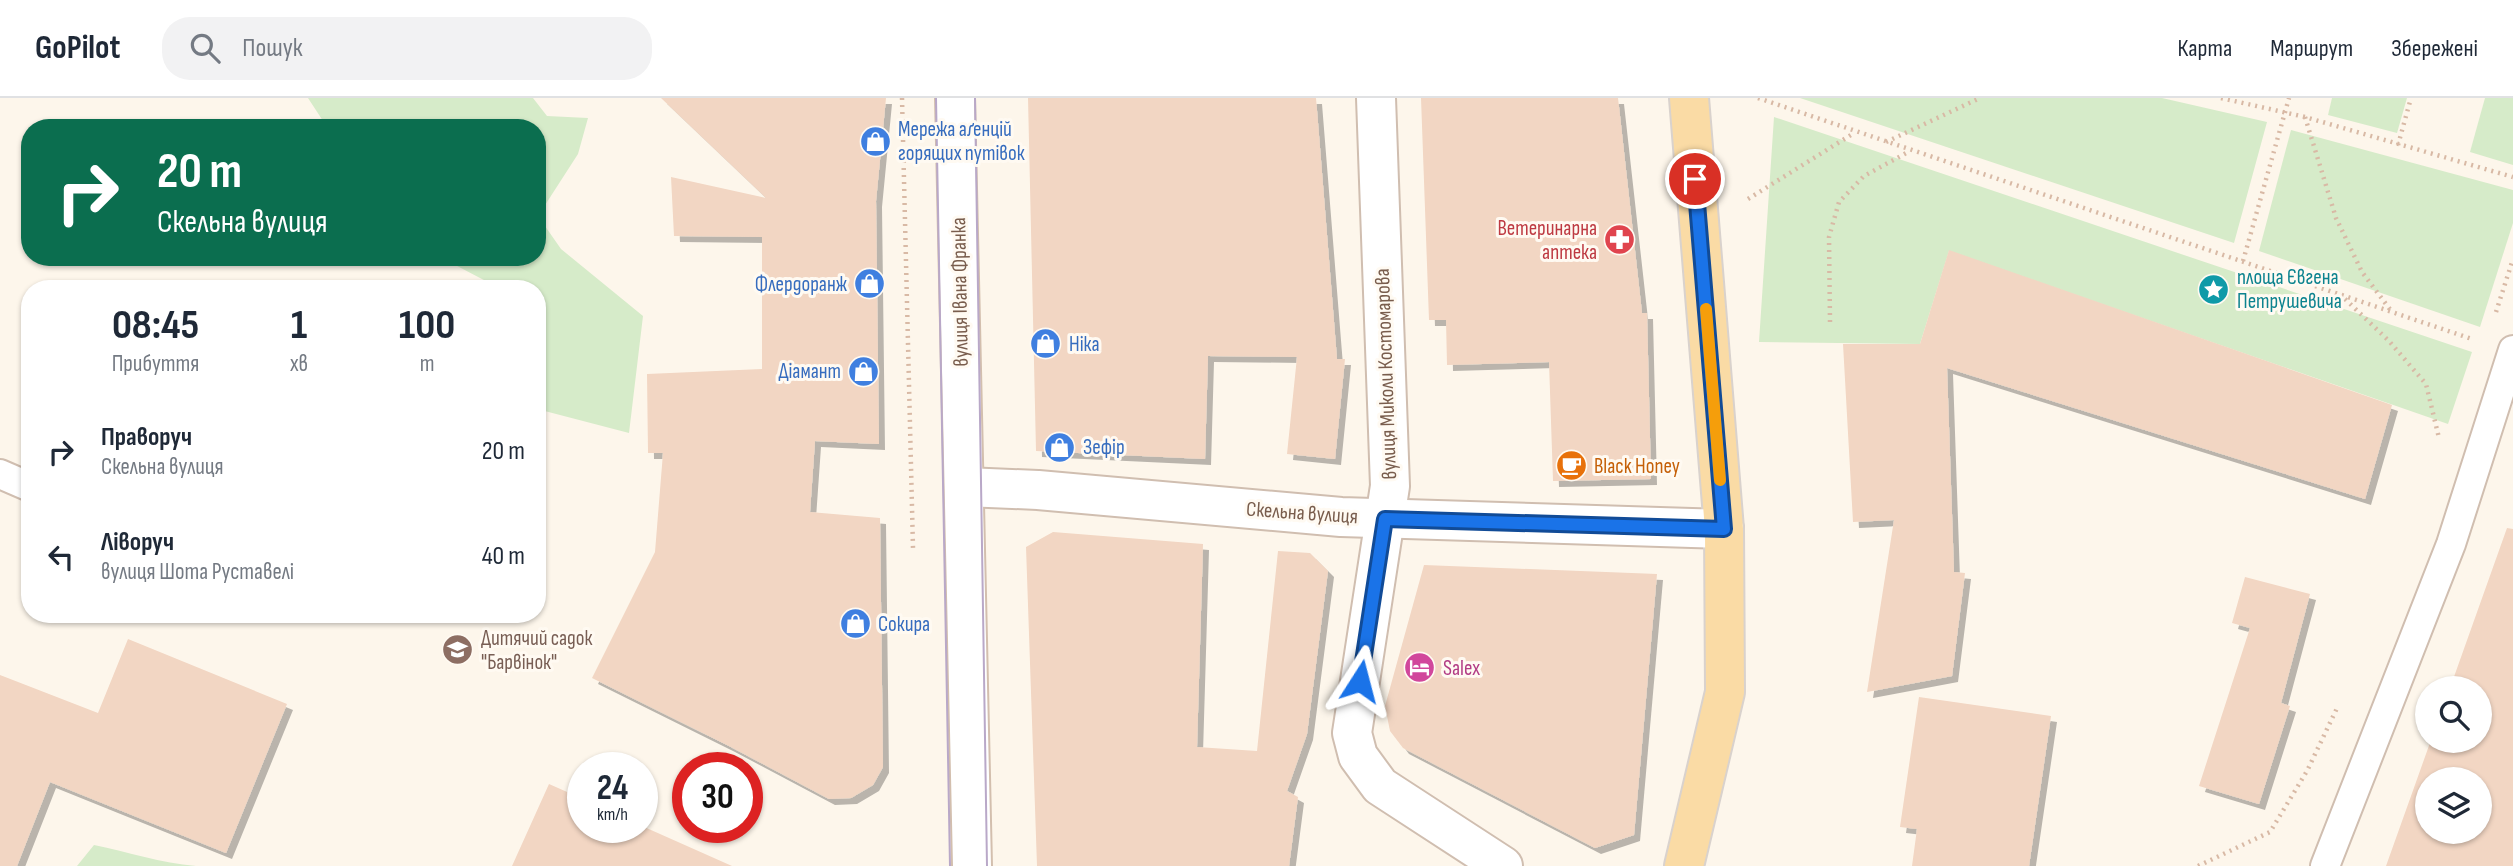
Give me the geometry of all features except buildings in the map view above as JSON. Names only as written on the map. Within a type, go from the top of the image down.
[{"type":"main road","points":[[1684,866],[1725,692],[1724,529],[1689,98]]},
{"type":"street","name":"вулиця Івана Франка","points":[[955,98],[972,866]]},
{"type":"street","name":"вулиця Миколи Костомарова","points":[[1376,98],[1390,485],[1352,733],[1358,756],[1380,786],[1503,866]]},
{"type":"street","name":"Скельна вулиця","points":[[965,487],[1038,490],[1341,517],[1724,529]]},
{"type":"lane","points":[[2325,866],[2451,544],[2504,349]]},
{"type":"lane","points":[[0,474],[21,483]]},
{"type":"path","points":[[1758,98],[2504,349],[2513,259]]},
{"type":"path","points":[[1885,142],[1980,98]]},
{"type":"path","points":[[2221,98],[2305,117],[2513,177]]},
{"type":"path","points":[[2243,261],[2288,98]]},
{"type":"path","points":[[2398,145],[2411,98]]},
{"type":"path","points":[[2305,117],[2336,218],[2362,272],[2392,313]]},
{"type":"path","points":[[1748,199],[1855,132]]},
{"type":"path","points":[[1830,323],[1829,237],[1839,202],[1864,176],[1911,151]]},
{"type":"path","points":[[2343,297],[2389,341],[2426,384],[2440,441]]},
{"type":"path","points":[[2198,866],[2270,832],[2306,771],[2342,697]]},
{"type":"green space","points":[[308,98],[533,98],[547,116],[588,118],[578,154],[546,204],[546,119],[322,119]]},
{"type":"green space","points":[[1800,98],[2162,98],[2267,122],[2234,243]]},
{"type":"green space","points":[[2332,98],[2407,98],[2397,133],[2328,115]]},
{"type":"green space","points":[[2485,98],[2513,98],[2513,165],[2470,152]]},
{"type":"green space","name":"площа Євгена Петрушевича","points":[[1774,117],[2472,352],[2448,424],[1949,251],[1920,344],[1759,342]]},
{"type":"green space","points":[[2291,130],[2513,190],[2513,223],[2480,327],[2259,251]]},
{"type":"green space","points":[[546,227],[561,249],[643,316],[629,433],[546,411],[546,280],[484,280],[457,266],[546,266]]},
{"type":"green space","points":[[94,845],[157,860],[196,866],[77,866]]},
{"type":"tram line","points":[[936,98],[950,866]]},
{"type":"tram line","points":[[975,98],[987,866]]},
{"type":"slow traffic","points":[[1706,309],[1720,480]]},
{"type":"place","name":"Мережа аґенцій горящих путівок","points":[[875,141]]},
{"type":"place","name":"Ветеринарна аптека","points":[[1620,240]]},
{"type":"place","name":"Флердоранж","points":[[870,284]]},
{"type":"place","name":"площа Євгена Петрушевича","points":[[2214,289]]},
{"type":"place","name":"Ніка","points":[[1046,344]]},
{"type":"place","name":"Діамант","points":[[864,371]]},
{"type":"place","name":"Зефір","points":[[1060,447]]},
{"type":"place","name":"Black Honey","points":[[1571,466]]},
{"type":"place","name":"Сокира","points":[[855,624]]},
{"type":"place","name":"Дитячий садок \"Барвінок\"","points":[[458,650]]},
{"type":"place","name":"Salex","points":[[1420,668]]},
{"type":"route","points":[[1360,681],[1385,519],[1724,529],[1695,179]]}]
